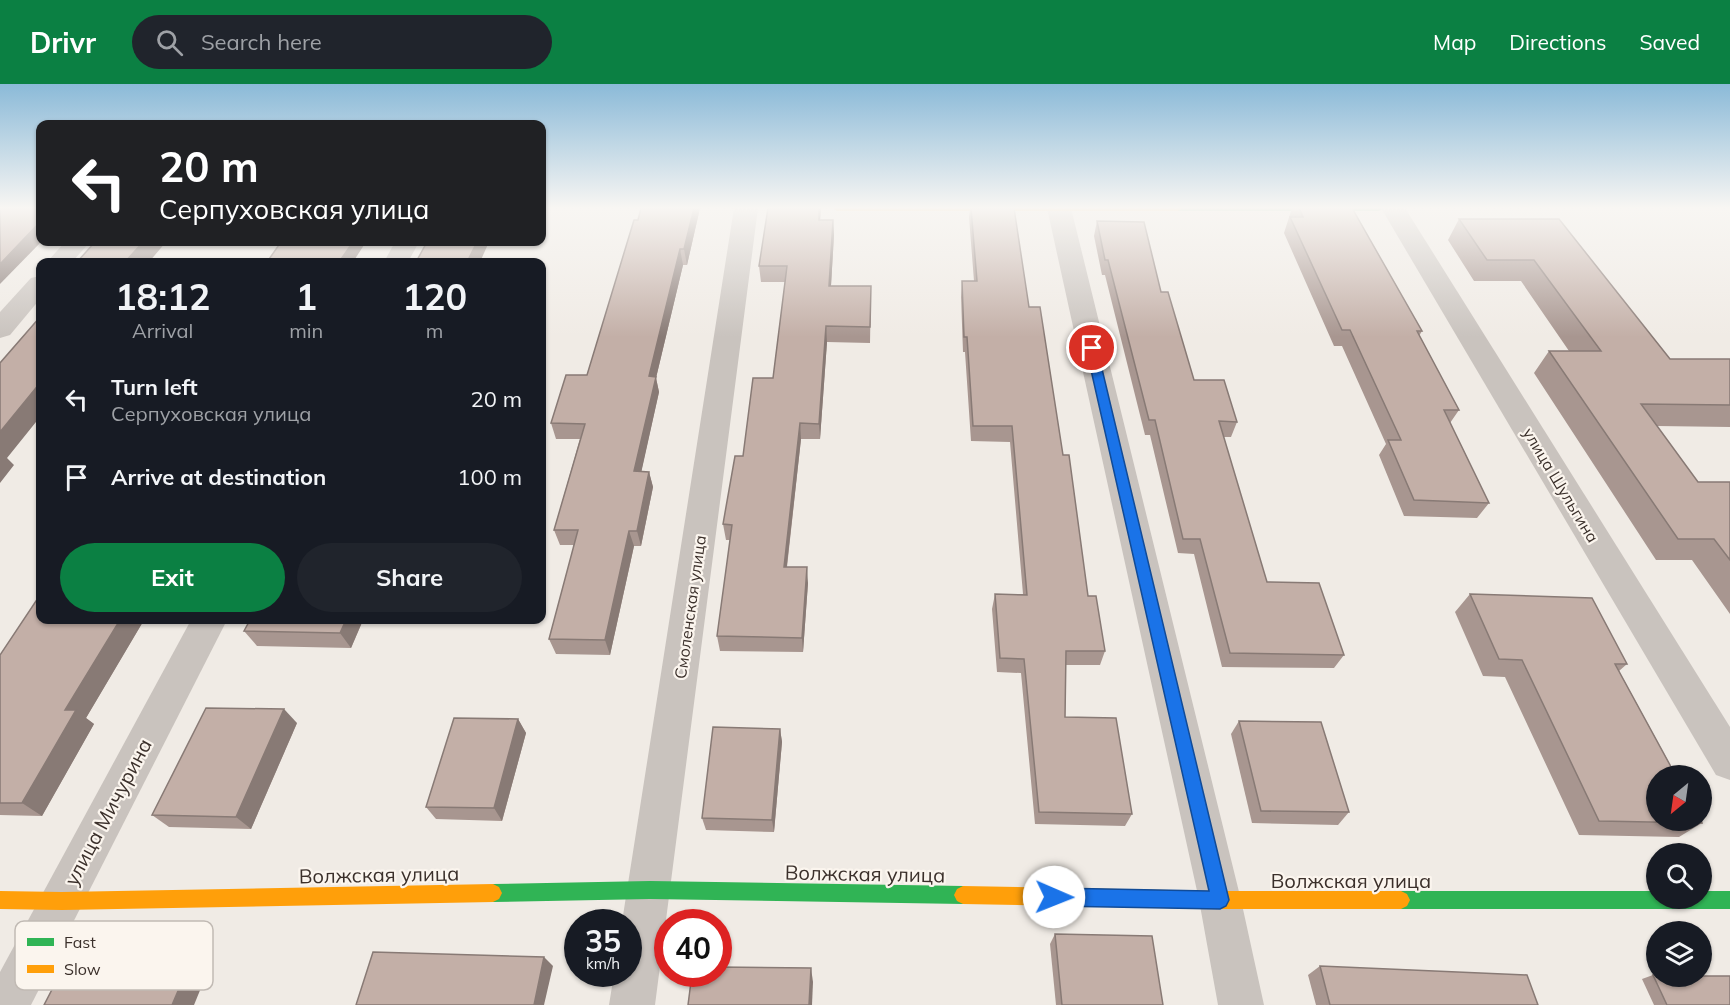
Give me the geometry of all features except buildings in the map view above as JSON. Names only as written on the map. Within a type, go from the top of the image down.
[{"type":"street","name":"Смоленская улица","points":[[632,1005],[740,251]]},
{"type":"street","points":[[1070,251],[1220,900],[1241,1005]]},
{"type":"street","name":"улица Шульгина","points":[[1419,251],[1730,762]]},
{"type":"street","points":[[0,329],[36,288]]},
{"type":"street","name":"улица Мичурина","points":[[51,921],[207,624]]},
{"type":"street","name":"Волжская улица","points":[[0,900],[62,901],[650,890],[1220,900],[1730,900]]},
{"type":"street","name":"улица Мичурина","points":[[7,1005],[15,990]]},
{"type":"traffic: fast","points":[[493,893],[650,890],[963,895]]},
{"type":"traffic: fast","points":[[1401,900],[1730,900]]},
{"type":"traffic: slow","points":[[0,900],[62,901],[493,893]]},
{"type":"traffic: slow","points":[[963,895],[1220,900],[1401,900]]},
{"type":"route","points":[[1054,897],[1220,900],[1092,348]]}]
